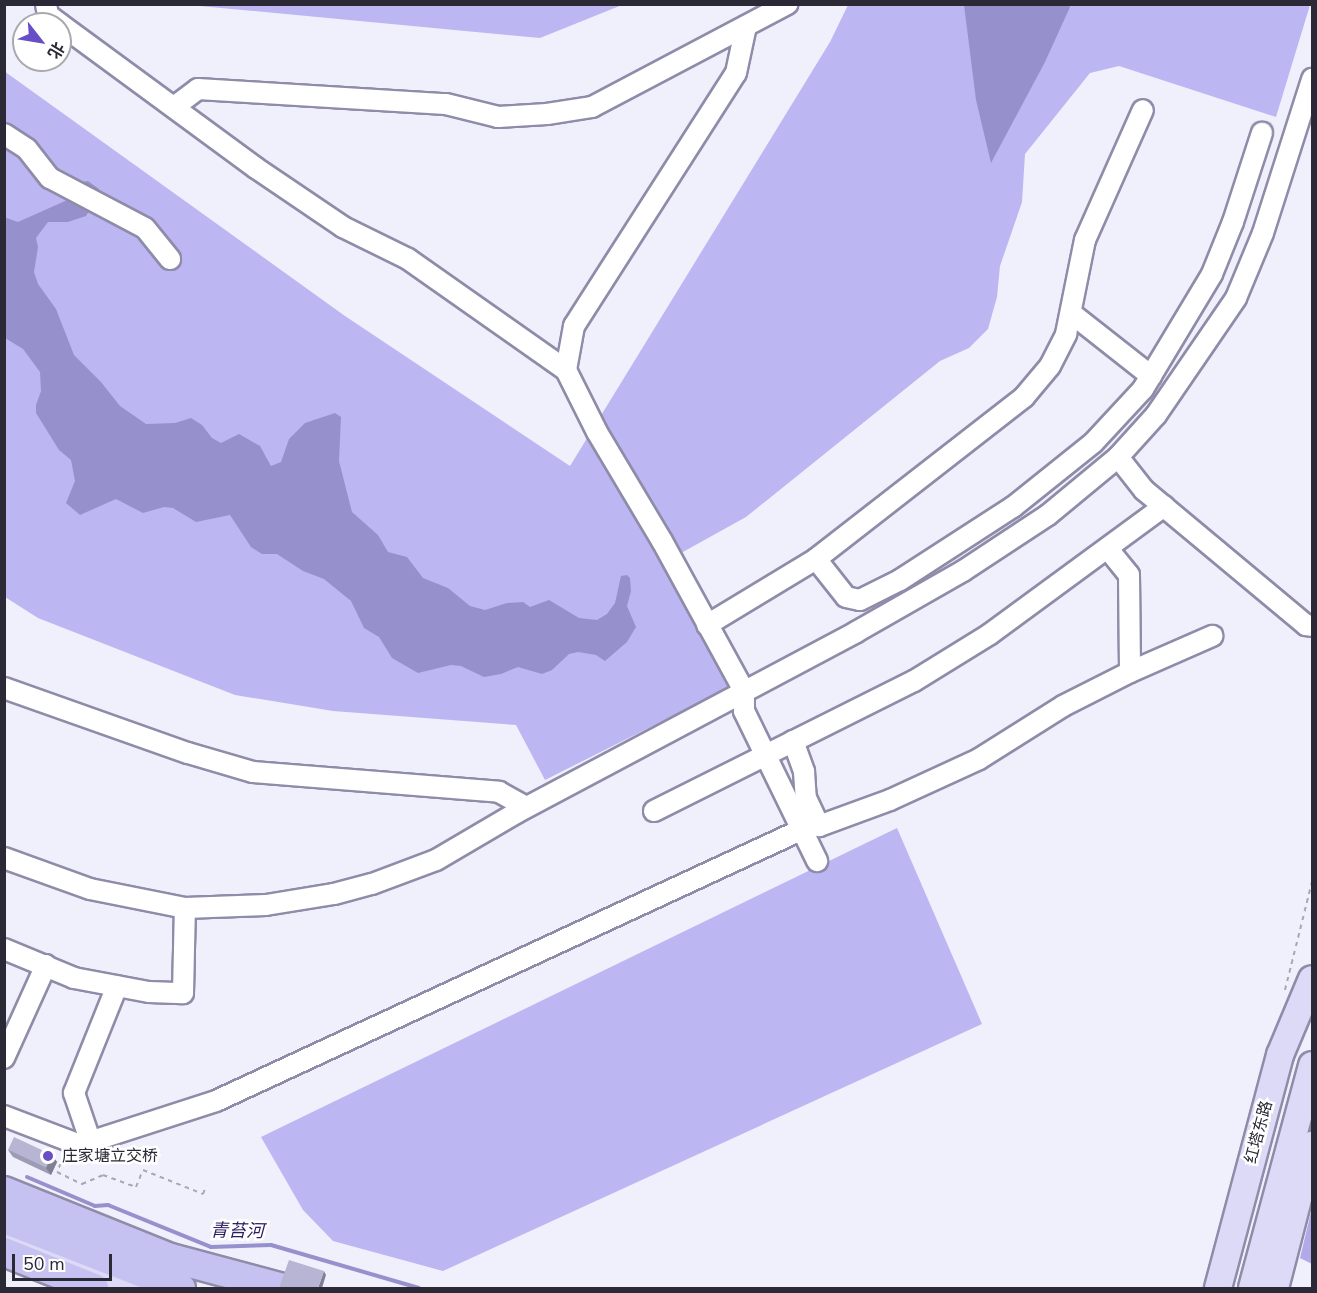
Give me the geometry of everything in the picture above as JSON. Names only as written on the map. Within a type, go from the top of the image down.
[{"type":"highway","points":[[4,1191],[171,1257],[283,1288]]},
{"type":"highway","points":[[4,1220],[181,1288]]},
{"type":"highway","points":[[4,1252],[94,1288]]},
{"type":"main road","name":"红塔东路","points":[[1218,1288],[1280,1055],[1312,979]]},
{"type":"main road","points":[[1252,1288],[1310,1075]]},
{"type":"main road","points":[[1275,1288],[1312,1145]]},
{"type":"main road","points":[[4,1236],[139,1288]]},
{"type":"street","points":[[174,107],[198,89],[446,104],[498,117],[547,114],[592,107],[787,4]]},
{"type":"street","points":[[566,370],[574,326],[736,73],[747,26]]},
{"type":"street","points":[[72,33],[256,168],[343,227],[408,260],[566,370],[597,432],[744,691],[744,711],[817,861]]},
{"type":"street","points":[[4,858],[90,890],[185,908],[266,905],[334,894],[372,884],[436,860],[526,807],[856,632],[963,571],[1048,515],[1118,456],[1156,415],[1236,297],[1263,233],[1312,79]]},
{"type":"street","points":[[708,625],[816,559],[1024,397],[1050,366],[1066,334],[1085,240],[1143,110]]},
{"type":"street","points":[[816,559],[846,597],[860,600],[900,580],[1013,507],[1093,443],[1143,389],[1212,274],[1233,222],[1262,133]]},
{"type":"street","points":[[4,134],[27,149],[50,178],[145,228],[171,259]]},
{"type":"street","points":[[1071,313],[1151,376]]},
{"type":"street","points":[[1118,456],[1144,490],[1306,625],[1312,626]]},
{"type":"street","points":[[654,811],[914,681],[990,634],[1164,506]]},
{"type":"street","points":[[1108,549],[1129,575],[1130,672]]},
{"type":"street","points":[[793,741],[804,772],[806,798],[819,826],[890,800],[979,759],[1063,706],[1130,672],[1212,636]]},
{"type":"street","points":[[4,688],[188,753],[253,772],[499,792],[526,807]]},
{"type":"street","points":[[4,1116],[80,1145],[216,1101],[363,1035],[803,829]]},
{"type":"street","points":[[4,949],[74,978],[149,992],[183,993],[185,908]]},
{"type":"street","points":[[4,1058],[45,965]]},
{"type":"street","points":[[91,1143],[74,1093],[117,986]]},
{"type":"path","points":[[1284,996],[1312,882]]},
{"type":"path","points":[[70,1141],[57,1172],[82,1184],[103,1175],[136,1187],[143,1170],[203,1194],[206,1186]]},
{"type":"shaded area","points":[[189,4],[622,5],[540,38]]},
{"type":"shaded area","points":[[1068,4],[1070,7],[1045,62],[991,163],[976,100],[964,5]]},
{"type":"shaded area","points":[[848,5],[1310,5],[1276,117],[1119,66],[1090,73],[1025,154],[1022,202],[1000,266],[997,297],[988,329],[969,348],[940,361],[746,517],[663,563],[730,687],[545,780],[516,725],[333,711],[235,695],[38,618],[5,597],[4,71],[345,316],[570,466],[830,42]]},
{"type":"shaded area","points":[[88,181],[99,189],[95,201],[86,216],[68,222],[48,222],[36,238],[38,247],[34,272],[38,284],[56,309],[74,355],[101,382],[120,406],[146,424],[175,423],[191,418],[202,425],[212,438],[221,443],[239,434],[260,446],[271,466],[281,462],[289,439],[305,423],[335,413],[341,417],[339,461],[352,512],[378,535],[388,552],[407,557],[423,578],[448,588],[470,606],[485,610],[507,603],[523,602],[530,607],[549,600],[579,618],[597,620],[607,614],[615,603],[621,576],[627,575],[630,578],[631,591],[627,606],[636,627],[627,642],[605,661],[596,655],[578,652],[569,654],[552,670],[542,674],[518,667],[501,674],[484,677],[461,666],[451,665],[418,673],[392,658],[379,637],[364,628],[351,601],[324,579],[303,571],[277,554],[262,554],[251,547],[230,515],[196,522],[173,508],[164,507],[143,513],[116,499],[80,515],[66,503],[75,481],[71,460],[59,450],[36,413],[41,391],[40,372],[23,349],[5,338],[4,217],[18,222],[74,197],[77,187]]},
{"type":"shaded area","points":[[897,828],[982,1024],[443,1271],[333,1241],[303,1210],[261,1137]]},
{"type":"shaded area","points":[[1312,1208],[1312,1264],[1300,1258]]},
{"type":"building","points":[[14,1137],[52,1155],[46,1167],[8,1150]]},
{"type":"building","points":[[289,1260],[324,1271],[318,1288],[279,1288]]},
{"type":"waterway","name":"青苔河","points":[[27,1177],[95,1206],[108,1205],[211,1247],[271,1245],[419,1288]]},
{"type":"place","name":"庄家塘立交桥","points":[[48,1156]]}]
